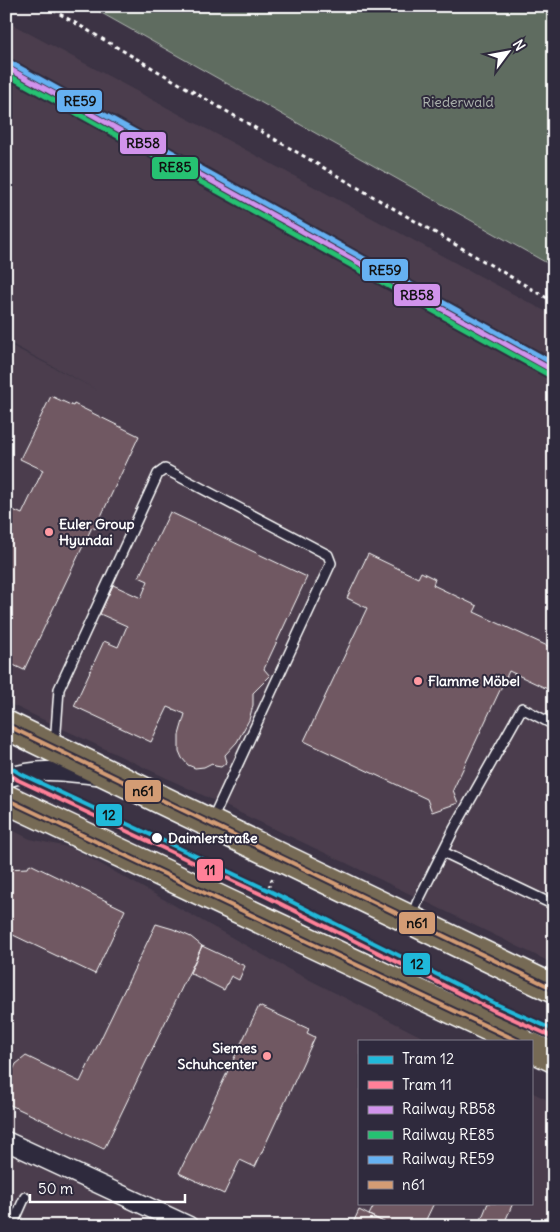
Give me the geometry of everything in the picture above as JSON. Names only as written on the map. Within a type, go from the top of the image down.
[{"type":"main road","points":[[6,725],[554,989]]},
{"type":"main road","points":[[14,808],[322,946],[517,1040]]},
{"type":"main road","points":[[532,1047],[554,1058]]},
{"type":"street","points":[[6,778],[37,770],[49,770],[97,775],[123,781]]},
{"type":"street","points":[[6,1141],[189,1226]]},
{"type":"lane","points":[[48,746],[56,731],[59,690],[158,474],[166,469],[328,555],[331,563],[210,824]]},
{"type":"lane","points":[[411,920],[417,903],[443,852],[522,708],[554,724]]},
{"type":"lane","points":[[443,852],[554,905]]},
{"type":"lane","points":[[12,1226],[25,1197]]},
{"type":"path","points":[[46,6],[554,302]]},
{"type":"shaded area","points":[[6,21],[554,316],[554,964],[6,702],[6,343],[99,391],[6,341]]},
{"type":"shaded area","points":[[6,827],[30,839],[72,848],[288,969],[428,1040],[358,1040],[358,1204],[532,1204],[532,1092],[554,1103],[554,1226],[6,1226]]},
{"type":"green space","name":"Riederwald","points":[[89,6],[554,6],[554,267]]},
{"type":"building","name":"Euler Group Hyundai","points":[[51,396],[73,406],[74,404],[139,436],[95,529],[92,527],[24,670],[9,663],[6,668],[6,546],[12,534],[6,531],[6,518],[11,509],[22,514],[43,470],[20,459]]},
{"type":"building","points":[[170,512],[307,577],[264,669],[270,676],[253,693],[253,705],[249,720],[237,742],[225,755],[227,762],[221,767],[215,766],[212,763],[204,767],[195,768],[188,765],[182,758],[179,751],[179,735],[185,714],[168,707],[151,742],[74,706],[104,641],[118,647],[127,626],[100,614],[113,585],[141,598],[148,581],[139,577]]},
{"type":"building","name":"Flamme Möbel","points":[[368,554],[418,578],[421,572],[435,579],[433,585],[477,606],[474,612],[554,649],[554,692],[509,671],[453,790],[458,803],[432,812],[427,799],[304,741],[367,608],[347,598]]},
{"type":"building","points":[[30,864],[125,910],[95,974],[11,934],[6,944],[6,869],[28,868]]},
{"type":"building","points":[[156,924],[191,937],[202,946],[104,1149],[6,1103],[6,1084],[16,1064],[26,1056],[80,1082]]},
{"type":"building","points":[[202,946],[245,966],[239,980],[231,976],[224,990],[190,973]]},
{"type":"building","points":[[259,1006],[309,1029],[307,1033],[315,1037],[255,1167],[240,1160],[224,1194],[179,1173]]},
{"type":"building","points":[[374,1204],[434,1204],[423,1226],[392,1226],[369,1215]]},
{"type":"building","points":[[488,1204],[513,1204],[503,1226],[495,1226],[481,1220]]},
{"type":"building","points":[[359,1210],[392,1226],[354,1226],[352,1225]]},
{"type":"tram line","name":"12","points":[[6,765],[21,774],[268,890],[496,1004],[554,1030]]},
{"type":"tram line","name":"11","points":[[6,772],[18,780],[265,896],[493,1010],[551,1036]]},
{"type":"rail line","name":"RE59","points":[[9,62],[554,364]]},
{"type":"rail line","name":"RB58","points":[[6,67],[554,371]]},
{"type":"rail line","name":"RE85","points":[[6,74],[551,376]]},
{"type":"transit line","name":"n61","points":[[6,725],[554,989]]},
{"type":"transit line","name":"n61","points":[[6,799],[516,1040]]},
{"type":"place","name":"Euler Group Hyundai","points":[[49,532]]},
{"type":"place","name":"Flamme Möbel","points":[[418,681]]},
{"type":"place","name":"Daimlerstraße","points":[[157,838]]},
{"type":"place","name":"Siemes Schuhcenter","points":[[267,1056]]}]
